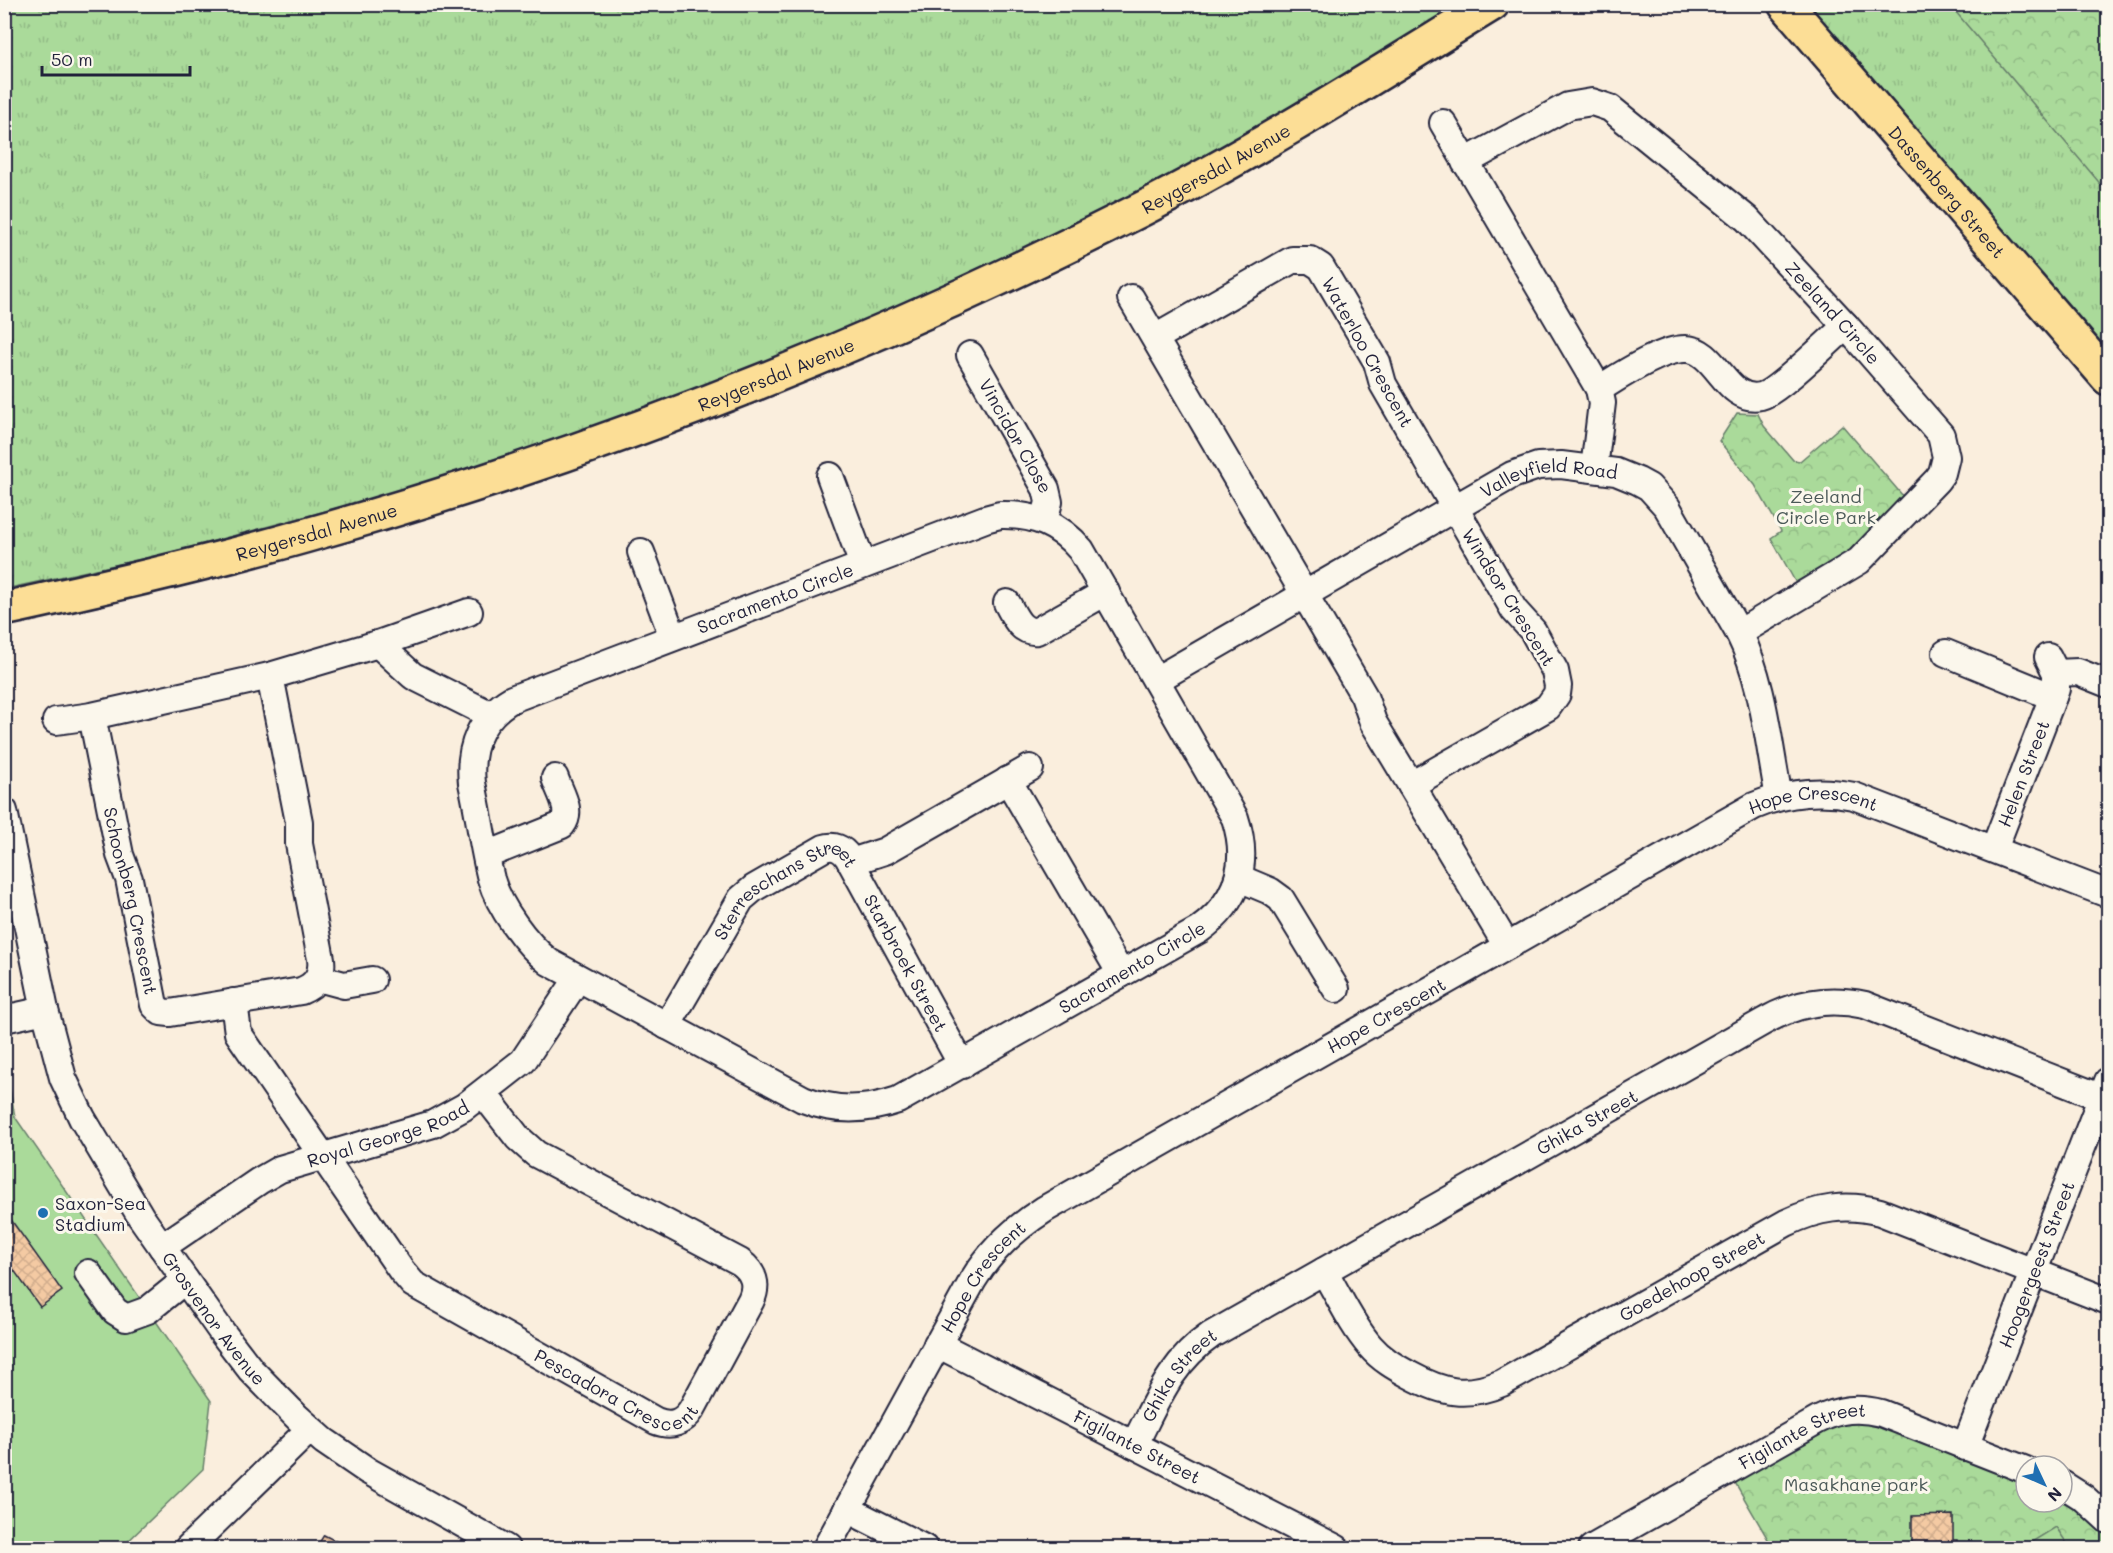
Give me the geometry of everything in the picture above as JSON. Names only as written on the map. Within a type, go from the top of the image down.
[{"type":"main road","name":"Reygersdal Avenue","points":[[4,609],[202,563],[406,506],[561,455],[775,376],[997,279],[1144,208],[1296,123],[1492,4]]},
{"type":"main road","name":"Dassenberg Street","points":[[1785,4],[2109,378]]},
{"type":"street","name":"Zeeland Circle","points":[[1466,162],[1568,106],[1592,102],[1610,108],[1747,219],[1846,326],[1941,435],[1946,449],[1945,465],[1937,480],[1859,561],[1739,633]]},
{"type":"street","points":[[1443,123],[1599,389],[1602,403],[1594,469]]},
{"type":"street","name":"Waterloo Crescent","points":[[1155,338],[1292,260],[1304,259],[1316,263],[1325,272],[1372,352],[1383,384],[1455,508]]},
{"type":"street","points":[[1131,298],[1364,696],[1373,722],[1507,946]]},
{"type":"street","points":[[1599,389],[1653,357],[1683,348],[1701,354],[1737,391],[1752,397],[1761,396],[1776,387],[1846,326]]},
{"type":"street","name":"Vincidor Close","points":[[970,356],[1046,489],[1049,502],[1044,521]]},
{"type":"street","name":"Valleyfield Road","points":[[1156,680],[1525,470],[1550,465],[1628,475],[1658,496],[1667,507],[1749,654],[1758,683],[1779,796]]},
{"type":"street","points":[[830,476],[863,565]]},
{"type":"street","name":"Windsor Crescent","points":[[1411,785],[1548,706],[1557,694],[1555,671],[1533,631],[1514,610],[1455,508]]},
{"type":"street","name":"Sacramento Circle","points":[[1015,515],[1044,521],[1059,528],[1081,550],[1106,592],[1235,818],[1242,848],[1239,878],[1228,902],[1210,922],[898,1100],[882,1105],[849,1109],[833,1108],[803,1099],[549,962],[525,939],[492,880],[471,770],[478,734],[491,715],[512,699],[863,565],[992,517],[1015,515]]},
{"type":"street","points":[[641,552],[673,637]]},
{"type":"street","points":[[1007,603],[1020,625],[1032,632],[1042,629],[1106,592]]},
{"type":"street","points":[[57,721],[92,716],[270,676],[378,644],[469,612]]},
{"type":"street","points":[[378,644],[413,676],[491,715]]},
{"type":"street","name":"Helen Street","points":[[1946,652],[2052,676],[2078,672],[2109,684]]},
{"type":"street","points":[[270,676],[299,822],[299,844],[321,959],[318,978],[344,985],[372,980]]},
{"type":"street","name":"Helen Street","points":[[1994,849],[2052,676]]},
{"type":"street","name":"Schoonberg Crescent","points":[[92,716],[120,855],[129,879],[154,1005],[161,1012],[170,1013],[301,991],[311,986],[318,978]]},
{"type":"street","name":"Sterreschans Street","points":[[667,1026],[736,906],[747,893],[824,848],[840,849],[850,862],[885,850],[1019,774],[1121,974]]},
{"type":"street","points":[[487,855],[562,825],[567,810],[555,778]]},
{"type":"street","name":"Hope Crescent","points":[[826,1548],[982,1265],[1004,1239],[1030,1218],[1744,811],[1779,796],[1814,791],[1854,796],[2109,894]]},
{"type":"street","name":"Grosvenor Avenue","points":[[4,811],[45,1010],[63,1078],[82,1118],[108,1163],[162,1247],[221,1331],[252,1370],[310,1429],[385,1482],[506,1548]]},
{"type":"street","name":"Starbroek Street","points":[[850,862],[962,1065]]},
{"type":"street","points":[[1239,878],[1270,891],[1281,899],[1336,989]]},
{"type":"street","name":"Royal George Road","points":[[162,1247],[269,1174],[280,1169],[433,1124],[449,1117],[523,1061],[578,978]]},
{"type":"street","name":"Ghika Street","points":[[1134,1445],[1170,1374],[1190,1350],[1210,1335],[1763,1022],[1797,1006],[1838,1001],[1865,1005],[2106,1093]]},
{"type":"street","points":[[234,1002],[238,1033],[322,1156]]},
{"type":"street","points":[[4,1019],[45,1010]]},
{"type":"street","name":"Pescadora Crescent","points":[[322,1156],[401,1270],[419,1289],[656,1421],[669,1425],[682,1421],[692,1409],[751,1300],[755,1287],[751,1272],[740,1262],[536,1154],[518,1138],[483,1093]]},
{"type":"street","name":"Hoogergeest Street","points":[[1965,1447],[2106,1093]]},
{"type":"street","name":"Goedehoop Street","points":[[1324,1271],[1360,1333],[1383,1359],[1431,1386],[1442,1390],[1466,1392],[1479,1391],[1502,1383],[1786,1223],[1821,1209],[1853,1207],[1880,1212],[2109,1301]]},
{"type":"street","points":[[88,1273],[115,1311],[126,1318],[148,1310],[185,1280]]},
{"type":"street","name":"Figilante Street","points":[[937,1344],[1336,1548]]},
{"type":"street","name":"Figilante Street","points":[[1592,1548],[1818,1420],[1839,1411],[1860,1409],[1881,1413],[2014,1465]]},
{"type":"street","points":[[188,1548],[310,1429]]},
{"type":"street","points":[[2074,1492],[2109,1520]]},
{"type":"street","points":[[847,1509],[924,1548]]},
{"type":"green space","points":[[4,5],[1460,5],[1148,189],[1005,260],[716,384],[419,486],[165,554],[5,589]]},
{"type":"green space","points":[[1803,5],[2108,5],[2108,360]]},
{"type":"green space","points":[[1950,5],[2108,5],[2108,193]]},
{"type":"green space","name":"Zeeland Circle Park","points":[[1737,413],[1758,414],[1764,426],[1793,460],[1800,461],[1842,425],[1903,496],[1859,546],[1797,585],[1771,538],[1781,531],[1755,485],[1719,441]]},
{"type":"green space","name":"Saxon-Sea Stadium","points":[[4,1066],[15,1117],[211,1401],[203,1469],[121,1548],[5,1548]]},
{"type":"green space","name":"Masakhane park","points":[[1867,1419],[2014,1474],[2014,1514],[2074,1514],[2074,1504],[2100,1525],[2108,1535],[2108,1548],[1773,1548],[1733,1479],[1834,1423]]},
{"type":"green space","points":[[2056,1527],[2070,1548],[2022,1548]]},
{"type":"building","points":[[4,1210],[62,1291],[40,1307],[4,1256]]},
{"type":"building","points":[[1953,1515],[1953,1540],[1957,1540],[1957,1547],[1912,1548],[1912,1516]]},
{"type":"building","points":[[324,1535],[349,1548],[316,1548]]},
{"type":"place","name":"Saxon-Sea Stadium","points":[[43,1213]]}]
